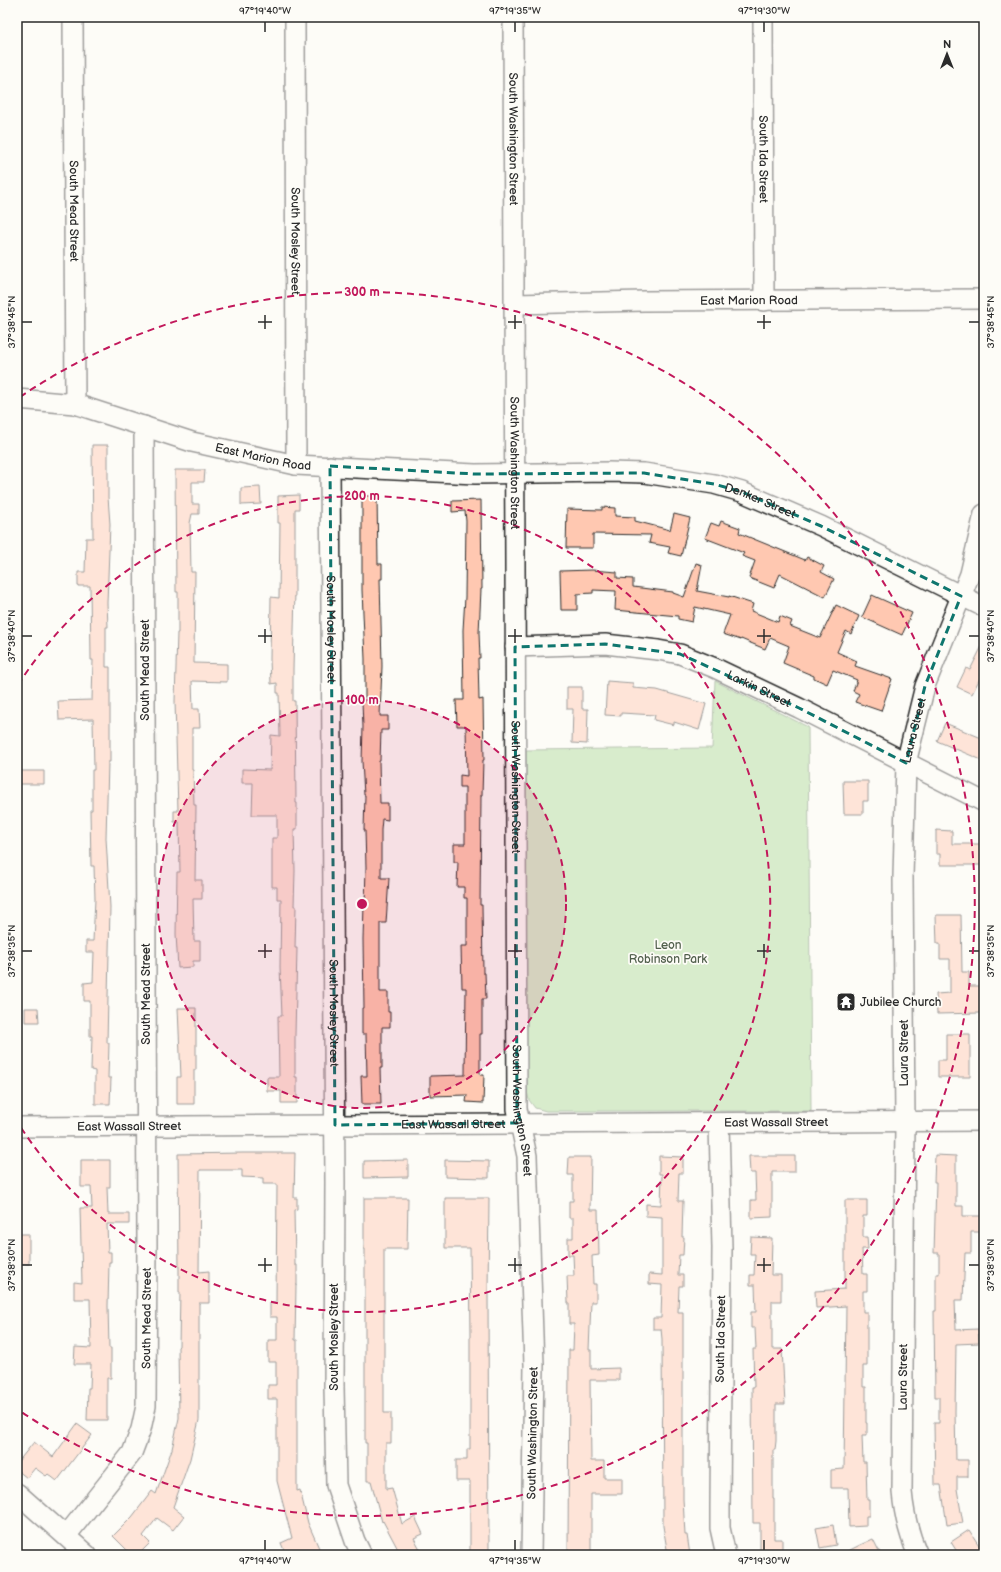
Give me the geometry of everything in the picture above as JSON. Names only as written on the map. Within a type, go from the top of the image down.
[{"type":"street","name":"South Mead Street","points":[[73,17],[75,404]]},
{"type":"street","name":"South Mosley Street","points":[[295,17],[296,464]]},
{"type":"street","name":"South Washington Street","points":[[513,17],[517,1109],[527,1156],[534,1365],[531,1555]]},
{"type":"street","name":"South Ida Street","points":[[763,17],[764,301]]},
{"type":"street","name":"East Marion Road","points":[[515,304],[644,301],[984,299]]},
{"type":"street","name":"East Marion Road","points":[[17,399],[75,404],[192,442],[296,464],[475,474],[515,474]]},
{"type":"street","name":"South Mead Street","points":[[66,1536],[132,1453],[141,1429],[146,1406],[148,1244],[144,426]]},
{"type":"street","name":"South Mosley Street","points":[[330,466],[335,1126],[334,1387],[336,1485],[354,1541],[362,1555]]},
{"type":"street","name":"Denker Street","points":[[515,474],[644,473],[714,484],[742,492],[820,526],[984,607]]},
{"type":"street","name":"Laura Street","points":[[918,1555],[911,1540],[904,1511],[902,1492],[905,1122],[903,877],[906,763],[925,686],[970,574],[984,514]]},
{"type":"street","name":"Larkin Street","points":[[515,647],[605,644],[680,654],[716,668],[799,708],[984,802]]},
{"type":"street","name":"East Wassall Street","points":[[17,1127],[984,1121]]},
{"type":"street","name":"South Ida Street","points":[[719,1123],[722,1248],[720,1528],[726,1555]]},
{"type":"street","points":[[17,1493],[87,1555]]},
{"type":"highlighted area","points":[[330,466],[475,474],[644,473],[714,484],[742,492],[821,526],[961,596],[925,686],[906,763],[799,708],[680,654],[605,644],[515,647],[517,1109],[521,1123],[335,1125]]},
{"type":"green space","name":"Leon Robinson Park","points":[[715,681],[808,727],[811,1111],[546,1111],[535,1108],[529,1100],[526,1087],[526,750],[712,748]]},
{"type":"building","points":[[92,445],[108,445],[108,497],[110,524],[106,667],[110,667],[110,762],[108,762],[106,838],[110,907],[107,1043],[109,1043],[108,1078],[111,1078],[110,1104],[95,1104],[95,1071],[91,1070],[92,1036],[90,1036],[90,1001],[84,1001],[84,983],[93,982],[94,952],[86,952],[86,941],[93,941],[95,899],[94,866],[91,866],[90,810],[92,810],[92,770],[94,770],[93,719],[59,720],[58,701],[92,700],[93,660],[91,660],[90,586],[78,586],[78,572],[85,572],[86,538],[93,538]]},
{"type":"building","points":[[175,470],[205,470],[204,482],[192,482],[192,504],[199,504],[199,514],[192,514],[190,523],[191,572],[195,572],[194,663],[227,664],[227,682],[192,681],[193,709],[199,709],[200,728],[192,728],[192,770],[194,805],[196,805],[195,880],[202,880],[202,899],[193,899],[194,941],[200,941],[200,961],[193,961],[193,967],[178,968],[176,934],[177,872],[180,872],[179,822],[174,822],[174,811],[178,811],[175,701],[178,592],[176,592]]},
{"type":"building","points":[[260,487],[261,504],[241,505],[241,488]]},
{"type":"building","points":[[299,495],[299,509],[295,509],[293,669],[297,803],[297,829],[294,829],[294,906],[296,906],[295,948],[297,948],[295,1077],[297,1077],[297,1103],[281,1103],[281,1091],[267,1091],[267,1077],[279,1077],[278,1016],[282,1016],[280,967],[281,899],[277,899],[277,887],[272,887],[272,838],[277,838],[277,815],[252,815],[253,783],[242,783],[242,769],[270,770],[271,735],[280,736],[279,693],[277,693],[277,683],[271,684],[270,659],[271,597],[279,598],[280,523],[278,523],[278,496]]},
{"type":"building","points":[[362,496],[377,496],[378,564],[382,564],[382,579],[380,579],[382,666],[380,716],[388,716],[388,730],[381,730],[379,761],[380,803],[388,803],[388,820],[382,819],[381,878],[389,878],[386,923],[380,923],[380,992],[388,992],[388,1012],[390,1012],[390,1027],[382,1027],[382,1068],[380,1068],[381,1104],[362,1104],[361,1076],[367,1076],[366,1034],[362,1034],[362,1008],[364,1008],[363,939],[366,867],[364,830],[365,795],[362,761],[362,701],[365,701],[365,659],[362,590]]},
{"type":"building","points":[[481,500],[482,589],[479,633],[480,658],[478,658],[479,700],[483,699],[484,760],[481,795],[480,905],[482,905],[483,973],[485,973],[486,999],[482,999],[482,1034],[480,1034],[480,1075],[484,1075],[483,1103],[466,1102],[467,1095],[430,1096],[430,1076],[465,1075],[466,988],[462,988],[461,946],[467,946],[467,898],[464,898],[464,887],[457,887],[458,862],[454,862],[454,844],[465,844],[465,787],[460,787],[460,775],[467,776],[466,726],[457,726],[456,700],[464,700],[463,630],[466,521],[465,511],[452,512],[452,501]]},
{"type":"building","points":[[602,507],[615,508],[615,516],[635,517],[635,521],[670,530],[674,514],[690,518],[681,556],[668,553],[670,547],[649,543],[651,535],[593,534],[593,548],[566,548],[567,509],[602,510]]},
{"type":"building","points":[[721,521],[740,528],[739,533],[805,560],[807,557],[824,566],[821,572],[834,579],[825,597],[780,574],[774,588],[749,578],[755,561],[742,556],[744,553],[705,538],[711,523],[719,526]]},
{"type":"building","points":[[696,563],[702,565],[697,591],[729,596],[753,604],[751,611],[778,622],[780,616],[792,621],[790,626],[820,638],[836,605],[859,616],[851,634],[846,631],[837,652],[857,661],[855,666],[892,679],[881,711],[855,702],[859,694],[853,691],[857,680],[833,670],[827,684],[814,678],[814,676],[783,663],[789,646],[770,638],[765,649],[741,639],[723,634],[730,615],[695,607],[692,622],[678,619],[678,616],[615,610],[616,591],[593,590],[593,593],[577,594],[577,610],[561,610],[560,571],[592,570],[617,572],[617,578],[633,579],[633,587],[673,592],[684,597]]},
{"type":"building","points":[[872,595],[912,613],[902,635],[862,617]]},
{"type":"building","points":[[984,642],[984,670],[972,694],[957,687],[966,668],[970,670]]},
{"type":"building","points":[[607,681],[633,683],[633,688],[657,690],[706,704],[699,730],[674,722],[674,725],[654,720],[655,715],[621,713],[621,716],[605,715]]},
{"type":"building","points":[[567,687],[582,687],[582,709],[588,709],[587,744],[572,743],[573,709],[567,709]]},
{"type":"building","points":[[945,723],[984,739],[984,761],[937,741]]},
{"type":"building","points":[[17,771],[44,771],[44,784],[17,784]]},
{"type":"building","points":[[843,781],[868,781],[868,801],[863,801],[863,814],[844,814]]},
{"type":"building","points":[[936,830],[952,831],[952,844],[984,844],[984,865],[940,865],[940,854],[936,854]]},
{"type":"building","points":[[936,915],[961,915],[962,972],[969,972],[969,986],[980,986],[980,1013],[937,1014],[936,994],[950,993],[950,959],[940,959],[940,944],[937,944]]},
{"type":"building","points":[[25,1008],[38,1008],[39,1022],[25,1022]]},
{"type":"building","points":[[178,1008],[196,1008],[196,1070],[194,1070],[194,1104],[177,1104],[177,1077],[181,1077]]},
{"type":"building","points":[[946,1034],[970,1034],[970,1077],[938,1077],[938,1060],[946,1060]]},
{"type":"building","points":[[295,1153],[294,1198],[297,1198],[297,1209],[294,1210],[295,1265],[297,1265],[295,1340],[297,1340],[297,1491],[300,1490],[308,1523],[322,1555],[286,1555],[281,1543],[292,1538],[277,1481],[277,1399],[268,1399],[268,1385],[276,1385],[276,1362],[268,1362],[268,1340],[277,1340],[277,1317],[270,1317],[270,1303],[276,1303],[277,1184],[263,1184],[263,1178],[242,1177],[242,1170],[200,1170],[199,1272],[209,1271],[209,1303],[199,1303],[199,1420],[190,1459],[173,1507],[184,1516],[173,1530],[157,1518],[143,1536],[150,1543],[138,1555],[132,1555],[113,1536],[132,1517],[152,1491],[156,1494],[172,1449],[179,1418],[178,1347],[180,1292],[178,1154]]},
{"type":"building","points":[[935,1155],[956,1156],[956,1206],[963,1206],[963,1216],[984,1216],[984,1232],[971,1232],[971,1253],[965,1253],[963,1300],[955,1300],[956,1330],[978,1329],[979,1343],[956,1344],[956,1460],[968,1460],[968,1477],[957,1477],[957,1489],[963,1523],[947,1525],[941,1485],[935,1485],[934,1423],[939,1423],[939,1397],[935,1397],[934,1311],[936,1311],[936,1274],[939,1274],[939,1253],[934,1253],[936,1182],[934,1182]]},
{"type":"building","points":[[659,1156],[683,1157],[683,1173],[679,1173],[678,1201],[683,1201],[682,1237],[684,1237],[683,1255],[679,1255],[678,1275],[683,1275],[683,1286],[679,1286],[678,1312],[683,1312],[683,1499],[685,1535],[687,1535],[690,1555],[668,1555],[663,1526],[662,1339],[661,1329],[653,1329],[653,1318],[661,1318],[662,1285],[649,1284],[649,1274],[662,1275],[662,1217],[646,1216],[646,1204],[661,1205],[662,1174],[659,1174]]},
{"type":"building","points":[[749,1156],[795,1156],[795,1172],[772,1172],[772,1217],[751,1218],[751,1200],[756,1200],[755,1173],[750,1173]]},
{"type":"building","points":[[569,1157],[591,1157],[590,1210],[598,1210],[599,1255],[592,1256],[593,1284],[596,1284],[596,1302],[591,1302],[589,1350],[591,1350],[591,1369],[619,1368],[619,1380],[590,1380],[591,1461],[604,1461],[604,1478],[622,1478],[622,1494],[591,1494],[591,1555],[568,1555],[569,1350],[573,1350],[574,1324],[569,1324],[567,1276],[574,1276],[573,1255],[568,1255],[568,1238],[573,1238],[573,1218],[569,1218],[569,1201],[573,1201],[573,1175],[568,1175]]},
{"type":"building","points":[[81,1160],[110,1160],[110,1187],[107,1187],[108,1214],[129,1214],[129,1224],[107,1224],[108,1252],[111,1252],[111,1262],[109,1262],[108,1306],[109,1348],[111,1348],[111,1378],[107,1378],[107,1420],[87,1420],[88,1388],[90,1388],[91,1364],[74,1364],[75,1347],[91,1348],[90,1299],[74,1299],[74,1282],[82,1283],[80,1208],[92,1208],[91,1187],[81,1187]]},
{"type":"building","points":[[408,1160],[408,1177],[364,1178],[364,1161]]},
{"type":"building","points":[[445,1160],[489,1161],[489,1178],[445,1177]]},
{"type":"building","points":[[364,1198],[408,1198],[407,1249],[384,1249],[384,1413],[391,1413],[391,1443],[386,1443],[386,1489],[392,1488],[402,1524],[415,1517],[423,1534],[414,1538],[420,1549],[408,1555],[401,1555],[383,1521],[382,1522],[371,1481],[367,1481],[367,1443],[365,1443]]},
{"type":"building","points":[[445,1198],[489,1198],[489,1555],[470,1555],[470,1481],[456,1481],[456,1460],[467,1460],[467,1449],[470,1449],[470,1248],[445,1248]]},
{"type":"building","points":[[845,1200],[867,1200],[867,1216],[863,1216],[863,1237],[867,1237],[868,1249],[862,1249],[863,1274],[867,1274],[867,1291],[863,1291],[863,1312],[867,1312],[867,1366],[863,1366],[863,1387],[866,1387],[867,1435],[862,1435],[863,1462],[866,1462],[869,1516],[866,1516],[866,1526],[849,1527],[848,1488],[831,1488],[831,1470],[844,1469],[846,1306],[816,1308],[815,1291],[845,1289]]},
{"type":"building","points":[[17,1234],[29,1234],[29,1264],[17,1263]]},
{"type":"building","points":[[751,1237],[772,1238],[771,1275],[781,1275],[781,1301],[772,1301],[772,1349],[782,1349],[785,1404],[776,1404],[776,1441],[775,1450],[773,1450],[774,1539],[782,1539],[782,1555],[760,1555],[760,1523],[753,1523],[752,1387],[754,1387],[753,1349],[756,1349],[755,1328],[751,1328],[751,1312],[756,1312],[755,1285],[750,1285],[750,1275],[754,1275],[755,1254],[750,1254]]},
{"type":"building","points":[[77,1424],[92,1435],[57,1481],[48,1474],[46,1476],[35,1468],[27,1478],[17,1470],[17,1463],[34,1442],[53,1457]]},
{"type":"building","points":[[833,1525],[836,1545],[820,1548],[816,1528]]},
{"type":"building","points":[[969,1530],[984,1555],[959,1555],[951,1542]]},
{"type":"building","points":[[873,1539],[881,1555],[840,1555],[860,1545]]},
{"type":"place","name":"Jubilee Church","points":[[846,1002]]}]
